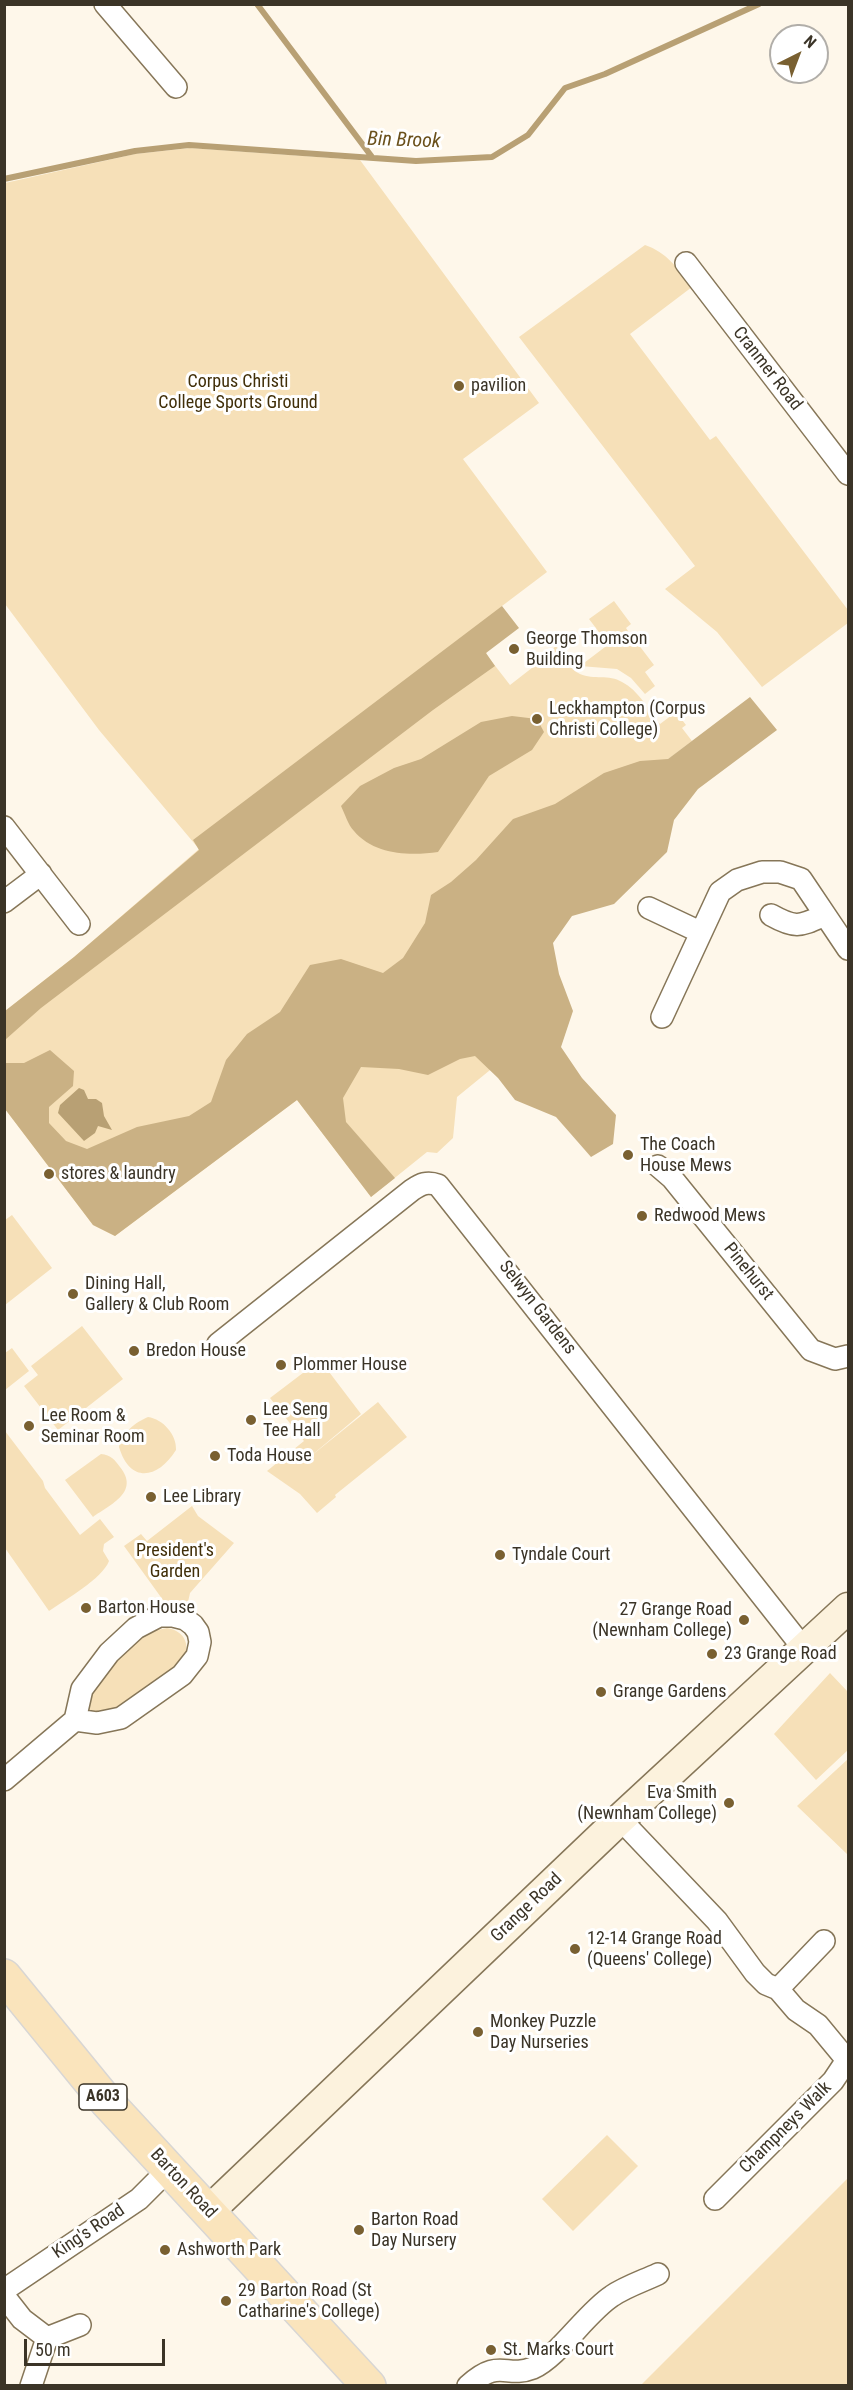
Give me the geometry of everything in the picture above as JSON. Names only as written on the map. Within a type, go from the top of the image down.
[{"type":"main road","name":"Barton Road","points":[[4,1976],[73,2061],[168,2170],[369,2385]]},
{"type":"street","points":[[105,4],[176,87]]},
{"type":"street","name":"Cranmer Road","points":[[686,263],[849,474]]},
{"type":"street","points":[[4,827],[79,924]]},
{"type":"street","points":[[662,1017],[720,892],[737,880],[762,872],[780,873],[801,879],[849,949]]},
{"type":"street","points":[[4,902],[41,874]]},
{"type":"street","points":[[649,908],[700,932]]},
{"type":"street","points":[[771,915],[790,926],[806,923],[825,915]]},
{"type":"street","name":"Pinehurst","points":[[658,1166],[672,1178],[811,1350],[835,1359],[849,1356]]},
{"type":"street","name":"Selwyn Gardens","points":[[218,1344],[412,1190],[421,1184],[430,1182],[438,1185],[804,1649]]},
{"type":"street","name":"Grange Road","points":[[208,2212],[620,1819],[849,1608]]},
{"type":"street","points":[[4,1780],[75,1720],[82,1689],[109,1653],[136,1628],[159,1616],[185,1619],[193,1625],[198,1632],[200,1642],[197,1656],[182,1675],[121,1718],[98,1723],[75,1720]]},
{"type":"street","name":"Champneys Walk","points":[[620,1819],[717,1921],[755,1973],[766,1984],[777,1989],[796,2010],[818,2025],[848,2060],[833,2081],[715,2199]]},
{"type":"street","points":[[777,1989],[824,1941]]},
{"type":"street","name":"King's Road","points":[[4,2290],[139,2199],[168,2170]]},
{"type":"street","points":[[468,2385],[486,2371],[497,2369],[521,2371],[540,2364],[611,2296],[658,2274]]},
{"type":"street","points":[[4,2296],[22,2319],[47,2338]]},
{"type":"street","points":[[31,2385],[47,2338],[80,2325]]},
{"type":"green space","name":"Corpus Christi College Sports Ground","points":[[190,148],[360,160],[539,403],[463,459],[547,572],[502,606],[486,654],[510,685],[546,657],[545,655],[556,646],[566,662],[576,672],[585,676],[612,678],[628,686],[643,701],[660,724],[676,712],[686,725],[682,728],[692,741],[482,901],[560,1013],[457,1097],[453,1138],[437,1153],[427,1152],[371,1197],[297,1100],[115,1236],[93,1225],[5,1109],[5,1011],[74,957],[199,849],[99,730],[5,604],[5,183],[135,154]]},
{"type":"green space","points":[[645,245],[666,257],[692,287],[630,334],[710,440],[716,436],[848,610],[848,623],[762,687],[717,632],[665,589],[695,566],[519,337]]},
{"type":"green space","points":[[614,601],[631,624],[626,628],[630,634],[605,640],[589,619]]},
{"type":"green space","points":[[635,640],[654,665],[645,672],[655,686],[645,694],[631,678],[617,669],[580,666],[605,647]]},
{"type":"green space","points":[[12,1215],[52,1268],[5,1305],[5,1220]]},
{"type":"green space","points":[[82,1326],[123,1379],[58,1430],[24,1386],[38,1375],[31,1366]]},
{"type":"green space","points":[[12,1348],[29,1371],[5,1390],[5,1353]]},
{"type":"green space","points":[[320,1360],[361,1414],[306,1460],[378,1402],[407,1437],[335,1495],[336,1497],[317,1513],[300,1494],[267,1471],[304,1441],[270,1398]]},
{"type":"green space","points":[[148,1417],[164,1424],[172,1433],[176,1450],[169,1460],[153,1472],[137,1472],[124,1459],[119,1447],[120,1442],[130,1429]]},
{"type":"green space","points":[[5,1431],[80,1535],[100,1519],[114,1537],[104,1544],[103,1551],[109,1561],[99,1575],[49,1611],[5,1548]]},
{"type":"green space","points":[[101,1454],[116,1462],[127,1484],[115,1502],[93,1517],[65,1480]]},
{"type":"green space","name":"President's Garden","points":[[192,1506],[198,1516],[234,1543],[190,1593],[186,1611],[168,1607],[124,1546],[141,1534],[147,1541]]},
{"type":"green space","points":[[167,1628],[178,1632],[185,1640],[186,1650],[183,1661],[148,1693],[131,1705],[102,1714],[89,1711],[85,1706],[103,1672],[126,1649],[148,1632]]},
{"type":"green space","points":[[830,1673],[848,1692],[848,1750],[816,1780],[774,1734]]},
{"type":"green space","points":[[848,1759],[848,1855],[797,1806]]},
{"type":"green space","points":[[607,2135],[638,2166],[573,2231],[542,2199]]},
{"type":"green space","points":[[848,2178],[848,2385],[641,2385]]},
{"type":"shaded area","points":[[502,606],[519,628],[486,653],[495,666],[433,710],[41,1008],[5,1040],[5,1011],[74,957],[199,850],[193,840]]},
{"type":"shaded area","points":[[750,697],[777,730],[698,789],[674,820],[667,852],[614,904],[572,916],[553,943],[559,974],[573,1011],[561,1047],[582,1078],[616,1115],[613,1144],[591,1157],[556,1117],[515,1100],[498,1078],[475,1056],[460,1059],[428,1075],[399,1069],[361,1067],[343,1098],[346,1122],[395,1178],[371,1197],[297,1100],[115,1236],[93,1225],[5,1109],[5,1063],[24,1063],[50,1050],[74,1071],[73,1086],[49,1107],[49,1123],[66,1141],[87,1149],[137,1127],[189,1116],[211,1102],[226,1060],[247,1034],[280,1012],[310,965],[341,959],[383,973],[403,958],[425,923],[431,895],[451,882],[476,860],[513,819],[555,804],[604,773],[640,761],[668,759]]},
{"type":"shaded area","points":[[512,716],[537,719],[544,732],[532,750],[489,776],[438,852],[416,854],[393,852],[372,845],[352,829],[341,806],[360,786],[394,768],[421,759],[481,722]]},
{"type":"shaded area","points":[[79,1088],[84,1090],[88,1099],[96,1099],[102,1103],[104,1116],[112,1130],[98,1126],[95,1133],[84,1141],[58,1113],[60,1105]]},
{"type":"waterway","points":[[257,4],[372,157]]},
{"type":"waterway","name":"Bin Brook","points":[[4,179],[135,151],[189,145],[416,161],[492,157],[528,135],[565,88],[605,74],[759,4]]},
{"type":"place","name":"pavilion","points":[[459,386]]},
{"type":"place","name":"George Thomson Building","points":[[514,649]]},
{"type":"place","name":"Leckhampton (Corpus Christi College)","points":[[537,719]]},
{"type":"place","name":"The Coach House Mews","points":[[628,1155]]},
{"type":"place","name":"stores & laundry","points":[[49,1174]]},
{"type":"place","name":"Redwood Mews","points":[[642,1216]]},
{"type":"place","name":"Dining Hall, Gallery & Club Room","points":[[73,1294]]},
{"type":"place","name":"Bredon House","points":[[134,1351]]},
{"type":"place","name":"Plommer House","points":[[281,1365]]},
{"type":"place","name":"Lee Seng Tee Hall","points":[[251,1420]]},
{"type":"place","name":"Lee Room & Seminar Room","points":[[29,1426]]},
{"type":"place","name":"Toda House","points":[[215,1456]]},
{"type":"place","name":"Lee Library","points":[[151,1497]]},
{"type":"place","name":"Tyndale Court","points":[[500,1555]]},
{"type":"place","name":"Barton House","points":[[86,1608]]},
{"type":"place","name":"27 Grange Road (Newnham College)","points":[[744,1620]]},
{"type":"place","name":"23 Grange Road","points":[[712,1654]]},
{"type":"place","name":"Grange Gardens","points":[[601,1692]]},
{"type":"place","name":"Eva Smith (Newnham College)","points":[[729,1803]]},
{"type":"place","name":"12-14 Grange Road (Queens' College)","points":[[575,1949]]},
{"type":"place","name":"Monkey Puzzle Day Nurseries","points":[[478,2032]]},
{"type":"place","name":"Barton Road Day Nursery","points":[[359,2230]]},
{"type":"place","name":"Ashworth Park","points":[[165,2250]]},
{"type":"place","name":"29 Barton Road (St Catharine's College)","points":[[226,2301]]},
{"type":"place","name":"St. Marks Court","points":[[491,2350]]}]
